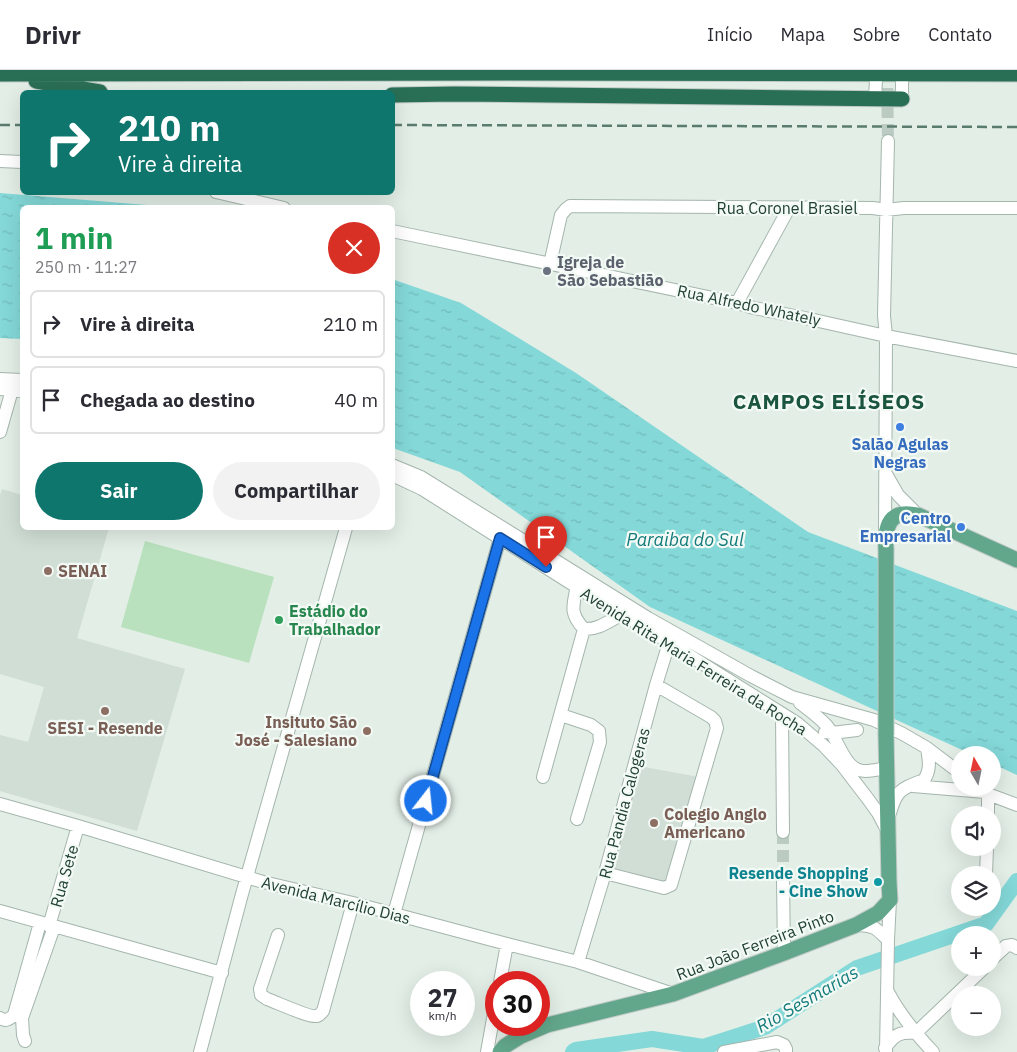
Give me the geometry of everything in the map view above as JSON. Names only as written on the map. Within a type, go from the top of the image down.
[{"type":"highway","points":[[455,94],[506,72]]},
{"type":"highway","points":[[0,74],[506,72],[1017,74]]},
{"type":"highway","points":[[0,74],[89,90]]},
{"type":"highway","points":[[395,95],[600,95],[902,99]]},
{"type":"main road","points":[[890,900],[886,735],[886,542],[891,520],[895,516],[906,514],[918,515],[1017,560]]},
{"type":"main road","name":"Rua João Ferreira Pinto","points":[[500,1052],[505,1046],[521,1036],[547,1025],[673,994],[784,954],[856,925],[878,913],[890,900]]},
{"type":"street","points":[[875,98],[876,80]]},
{"type":"street","points":[[902,80],[902,99]]},
{"type":"street","points":[[600,95],[622,100],[623,106]]},
{"type":"street","points":[[886,542],[886,336],[884,316],[888,141]]},
{"type":"street","points":[[0,161],[20,162]]},
{"type":"street","points":[[229,195],[271,205]]},
{"type":"street","name":"Rua Coronel Brasiel","points":[[550,264],[562,215],[566,208],[570,206],[873,208],[886,210],[904,208],[1017,208]]},
{"type":"street","points":[[737,303],[789,208]]},
{"type":"street","name":"Rua Alfredo Whately","points":[[395,232],[626,279],[886,336],[1017,361]]},
{"type":"street","points":[[0,379],[20,380]]},
{"type":"street","points":[[0,432],[11,390]]},
{"type":"street","name":"Avenida Rita Maria Ferreira da Rocha","points":[[395,466],[421,477],[648,618],[672,638],[797,723],[824,746],[842,765],[888,826]]},
{"type":"street","points":[[885,472],[898,495],[918,515]]},
{"type":"street","name":"Avenida Rita Maria Ferreira da Rocha","points":[[395,476],[422,489],[641,626],[672,638],[792,697],[874,720],[927,748],[951,766]]},
{"type":"street","points":[[200,1052],[247,877],[345,530]]},
{"type":"street","points":[[394,914],[500,538]]},
{"type":"street","points":[[577,586],[573,608],[576,620],[584,629]]},
{"type":"street","points":[[584,629],[599,627],[621,615]]},
{"type":"street","points":[[543,777],[584,629]]},
{"type":"street","name":"Rua Pandia Calogeras","points":[[578,962],[605,873],[656,685],[672,638]]},
{"type":"street","points":[[605,873],[664,888],[671,886],[718,728],[711,717],[656,685]]},
{"type":"street","points":[[792,697],[817,716],[832,733],[845,759],[852,766],[866,771],[887,768]]},
{"type":"street","points":[[782,714],[783,832]]},
{"type":"street","points":[[560,715],[591,725],[599,731],[600,742],[577,819]]},
{"type":"street","points":[[845,759],[848,741],[857,730],[874,720]]},
{"type":"street","points":[[797,723],[814,730],[832,733],[857,730]]},
{"type":"street","points":[[888,826],[893,802],[897,794],[926,778],[929,764],[927,748]]},
{"type":"street","points":[[910,786],[951,789]]},
{"type":"street","points":[[996,796],[1017,805]]},
{"type":"street","name":"Avenida Marcílio Dias","points":[[0,804],[263,882],[353,903],[578,962],[673,994]]},
{"type":"street","name":"Rua Sete","points":[[48,925],[78,826]]},
{"type":"street","points":[[783,880],[784,954]]},
{"type":"street","points":[[885,1050],[890,900]]},
{"type":"street","points":[[278,935],[260,989],[261,995],[308,1015],[316,1016],[323,1011],[353,903]]},
{"type":"street","points":[[0,911],[222,973]]},
{"type":"street","points":[[0,1018],[8,1020],[14,1015],[48,925]]},
{"type":"street","points":[[25,1041],[22,1035],[22,1018],[48,925]]},
{"type":"street","points":[[856,925],[874,927],[888,943]]},
{"type":"street","points":[[502,971],[507,944]]},
{"type":"street","points":[[1001,951],[1006,946],[1012,945],[1017,948]]},
{"type":"street","points":[[885,1050],[890,1040],[898,1034],[915,1033],[976,976]]},
{"type":"street","points":[[887,987],[897,1010],[933,1052]]},
{"type":"street","points":[[487,1052],[490,1036]]},
{"type":"street","points":[[724,1052],[777,1042],[784,1044],[786,1050]]},
{"type":"shaded area","name":"SESI - Resende","points":[[2,489],[20,494],[20,530],[108,530],[77,638],[185,669],[137,831],[0,791],[0,735],[28,742],[44,687],[0,674],[0,495]]},
{"type":"shaded area","name":"Colegio Anglo Americano","points":[[639,766],[699,777],[667,883],[609,869]]},
{"type":"green space","points":[[145,541],[274,577],[249,663],[121,627]]},
{"type":"water","points":[[0,193],[147,205],[20,205],[20,339],[0,338]]},
{"type":"water","name":"Paraiba do Sul","points":[[395,280],[461,303],[576,373],[808,532],[1017,611],[1017,775],[1001,768],[1001,746],[953,746],[650,607],[460,472],[395,449]]},
{"type":"waterway","name":"Rio Sesmarias","points":[[573,1052],[652,1039],[703,1047],[765,1027],[857,968],[986,924],[1017,881]]},
{"type":"tunnel","points":[[887,70],[888,141]]},
{"type":"tunnel","points":[[783,832],[783,880]]},
{"type":"railway","points":[[0,125],[20,125]]},
{"type":"railway","points":[[395,125],[1017,127]]},
{"type":"place","name":"Igreja de São Sebastião","points":[[547,271]]},
{"type":"place","name":"Salão Agulas Negras","points":[[900,427]]},
{"type":"place","name":"Centro Empresarial","points":[[961,527]]},
{"type":"place","name":"SENAI","points":[[48,571]]},
{"type":"place","name":"Estádio do Trabalhador","points":[[279,620]]},
{"type":"place","name":"SESI - Resende","points":[[105,711]]},
{"type":"place","name":"Insituto São José - Salesiano","points":[[367,731]]},
{"type":"place","name":"Colegio Anglo Americano","points":[[654,823]]},
{"type":"place","name":"Resende Shopping - Cine Show","points":[[878,882]]},
{"type":"district","name":"CAMPOS ELÍSEOS","points":[[829,401]]},
{"type":"route","points":[[426,801],[500,538],[546,567]]}]
